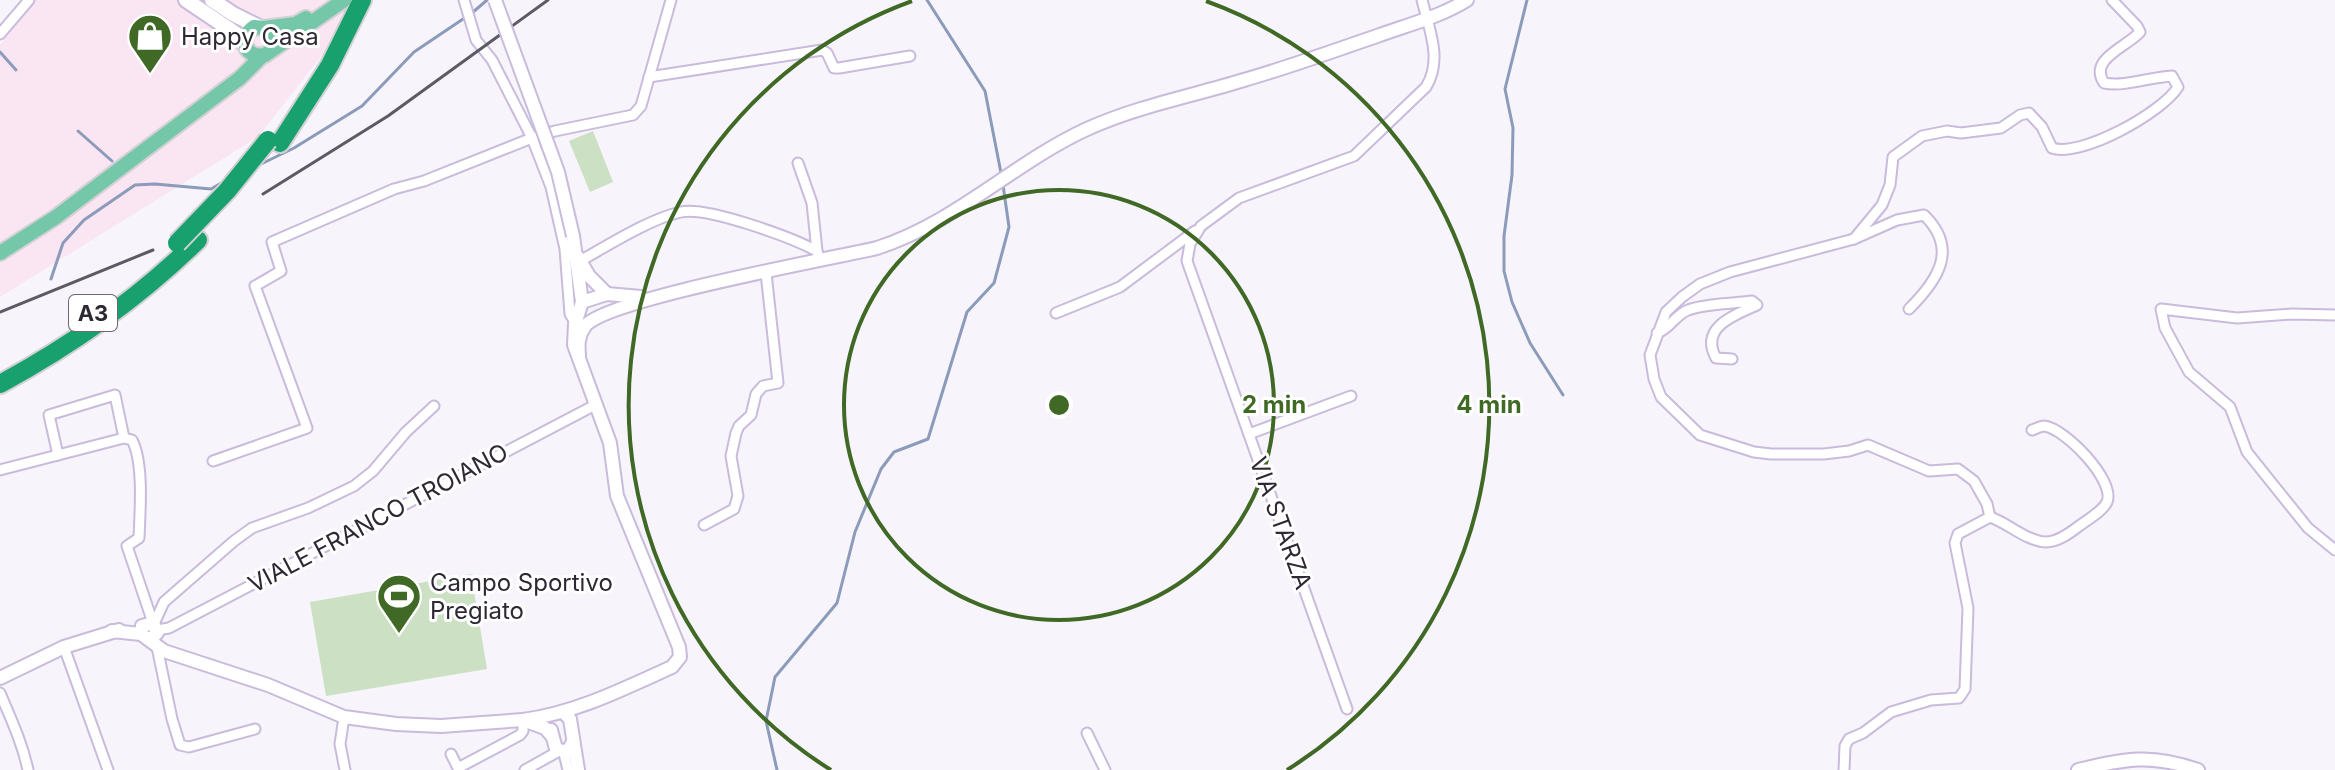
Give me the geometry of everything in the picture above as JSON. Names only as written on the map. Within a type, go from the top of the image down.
[{"type":"highway","name":"A3","points":[[0,384],[92,329],[128,302],[198,240],[238,197],[274,142],[353,4]]},
{"type":"highway","name":"A3","points":[[0,371],[95,312],[177,243],[274,142],[311,98],[353,4]]},
{"type":"main road","points":[[186,0],[235,33],[249,53],[267,53]]},
{"type":"main road","points":[[212,0],[262,27],[273,37],[267,53]]},
{"type":"main road","points":[[221,91],[242,66],[246,57],[244,44],[250,30],[296,24],[333,0]]},
{"type":"main road","points":[[0,253],[56,217],[240,78],[267,53],[353,4]]},
{"type":"street","points":[[0,34],[29,0]]},
{"type":"street","points":[[0,678],[64,647],[112,631],[151,631],[177,654],[268,685],[344,717],[441,726],[559,714],[672,667],[680,657],[679,647],[617,496],[610,443],[579,355],[582,302],[578,257],[558,172],[495,0]]},
{"type":"street","points":[[213,461],[307,428],[255,286],[281,271],[272,242],[394,189],[424,181],[532,138],[577,125],[633,115],[641,106],[671,0]]},
{"type":"street","points":[[1056,313],[1120,287],[1239,198],[1354,156],[1403,112],[1434,74],[1435,56],[1422,0]]},
{"type":"street","points":[[580,324],[660,295],[766,273],[818,256],[877,248],[902,240],[946,218],[1051,147],[1123,114],[1244,81],[1426,18],[1467,0]]},
{"type":"street","points":[[1854,239],[1882,205],[1890,185],[1893,157],[1922,136],[1947,131],[1961,133],[2001,128],[2020,115],[2029,113],[2042,127],[2052,148],[2059,150],[2126,130],[2172,96],[2178,87],[2172,76],[2114,85],[2104,83],[2099,75],[2100,66],[2140,32],[2112,0]]},
{"type":"street","points":[[466,5],[476,40],[492,60],[532,138],[551,187],[565,249],[570,314],[580,324]]},
{"type":"street","points":[[649,77],[822,50],[827,53],[834,68],[910,56]]},
{"type":"street","points":[[798,163],[812,203],[818,256]]},
{"type":"street","points":[[578,257],[687,211],[792,237],[818,256]]},
{"type":"street","points":[[1909,309],[1925,293],[1944,259],[1943,247],[1933,224],[1924,215],[1897,220],[1854,239],[1730,272],[1700,284],[1666,312],[1650,355],[1654,379],[1661,397],[1700,435],[1754,452],[1771,454],[1824,454],[1868,445],[1929,471],[1958,469],[1974,481],[1987,504],[1990,517]]},
{"type":"street","name":"VIA STARZA","points":[[1201,226],[1190,244],[1187,261],[1347,709]]},
{"type":"street","points":[[578,257],[598,287],[607,294],[625,298],[660,295]]},
{"type":"street","points":[[704,525],[734,509],[738,496],[731,456],[736,433],[751,415],[756,394],[763,386],[778,383],[766,273]]},
{"type":"street","points":[[582,302],[607,294]]},
{"type":"street","points":[[607,294],[607,312]]},
{"type":"street","points":[[568,299],[607,312]]},
{"type":"street","points":[[1657,333],[1663,332],[1678,315],[1690,309],[1752,301],[1757,305],[1723,319],[1713,335],[1711,349],[1716,358],[1732,359]]},
{"type":"street","points":[[2335,315],[2237,318],[2161,309],[2171,340],[2189,372],[2230,407],[2247,452],[2308,528],[2335,550]]},
{"type":"street","points":[[58,455],[49,415],[115,395],[124,438]]},
{"type":"street","points":[[1249,434],[1351,396]]},
{"type":"street","name":"VIALE FRANCO TROIANO","points":[[151,631],[169,628],[597,404]]},
{"type":"street","points":[[151,631],[164,602],[234,541],[252,528],[308,508],[354,486],[373,471],[406,432],[434,406]]},
{"type":"street","points":[[1990,517],[2046,542],[2057,540],[2106,505],[2109,493],[2106,483],[2084,455],[2053,430],[2043,426],[2032,430]]},
{"type":"street","points":[[0,470],[124,438],[132,440],[137,449],[139,538],[127,546],[146,605],[180,745],[189,747],[255,729]]},
{"type":"street","points":[[1844,770],[1845,746],[1849,739],[1863,733],[1891,712],[1931,700],[1959,698],[1965,689],[1968,608],[1955,543],[1958,534],[1990,517]]},
{"type":"street","points":[[64,647],[108,770]]},
{"type":"street","points":[[0,693],[15,731],[21,738],[28,770]]},
{"type":"street","points":[[525,770],[563,751],[572,727],[590,703]]},
{"type":"street","points":[[559,714],[568,715],[572,727]]},
{"type":"street","points":[[559,714],[551,722],[568,770]]},
{"type":"street","points":[[344,717],[340,744],[345,770]]},
{"type":"street","points":[[523,720],[545,728],[563,751]]},
{"type":"street","points":[[451,754],[458,768],[520,735],[523,720]]},
{"type":"street","points":[[1087,733],[1105,770]]},
{"type":"street","points":[[2078,770],[2143,758],[2172,761],[2198,770]]},
{"type":"shaded area","points":[[35,0],[365,0],[258,137],[0,297],[0,45]]},
{"type":"green space","points":[[593,131],[613,182],[590,192],[569,141]]},
{"type":"green space","name":"Campo Sportivo Pregiato","points":[[471,574],[487,669],[326,696],[310,602]]},
{"type":"waterway","points":[[472,13],[487,0]]},
{"type":"waterway","points":[[927,0],[985,91],[1001,173]]},
{"type":"waterway","points":[[1527,0],[1505,89],[1513,128],[1504,271],[1512,302],[1530,343],[1563,395]]},
{"type":"waterway","points":[[259,165],[294,148],[362,106],[414,52],[466,17]]},
{"type":"waterway","points":[[0,52],[16,70]]},
{"type":"waterway","points":[[78,131],[112,161]]},
{"type":"waterway","points":[[51,279],[63,243],[84,220],[135,185],[211,189],[223,182]]},
{"type":"waterway","points":[[777,770],[766,721],[775,677],[837,603],[855,532],[881,469],[894,452],[928,439],[967,312],[994,283],[1009,227],[1003,185]]},
{"type":"railway","points":[[263,194],[388,116],[548,0]]},
{"type":"railway","points":[[0,312],[153,250]]},
{"type":"place","name":"Happy Casa","points":[[150,75]]},
{"type":"place","name":"Campo Sportivo Pregiato","points":[[399,635]]}]
